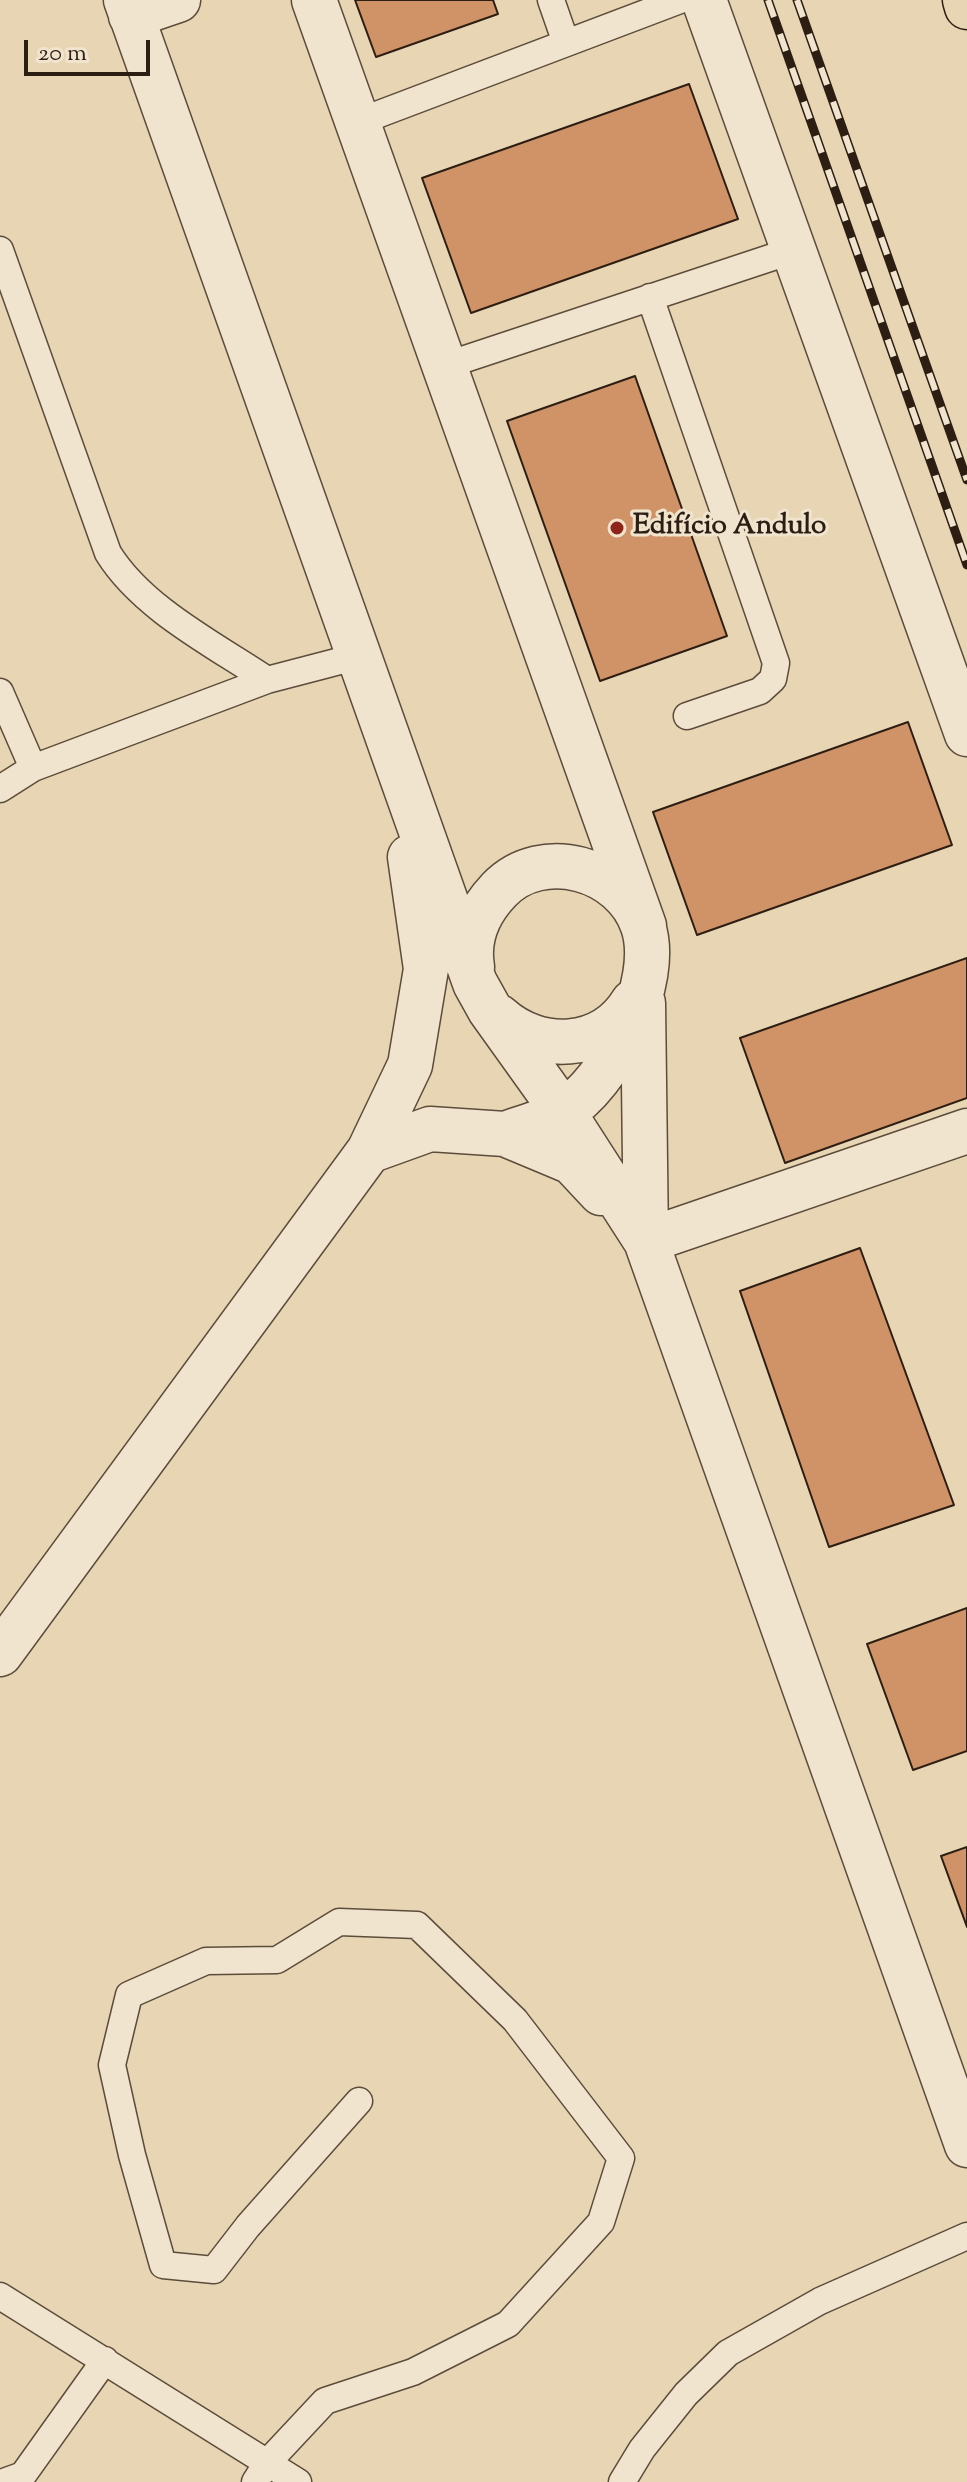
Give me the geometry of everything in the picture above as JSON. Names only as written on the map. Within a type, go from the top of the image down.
[{"type":"highway","points":[[965,0],[967,7]]},
{"type":"street","points":[[178,0],[128,8],[483,996],[646,1241],[967,2145]]},
{"type":"street","points":[[314,0],[644,926],[648,956],[643,987],[646,1241]]},
{"type":"street","points":[[704,0],[967,734]]},
{"type":"street","points":[[0,1654],[369,1151],[410,1065],[426,969],[397,762]]},
{"type":"street","points":[[643,987],[626,1013],[603,1032],[573,1042],[543,1041],[514,1031],[483,996],[470,955],[474,927],[486,903],[505,883],[530,870],[558,865],[585,869],[610,881],[630,900],[644,926]]},
{"type":"street","points":[[505,1134],[563,1112],[598,1080],[625,1036],[643,987]]},
{"type":"street","points":[[369,1151],[430,1129],[505,1134],[572,1162],[646,1241]]},
{"type":"street","points":[[646,1241],[967,1131]]},
{"type":"lane","points":[[551,0],[566,43]]},
{"type":"lane","points":[[358,122],[680,0]]},
{"type":"lane","points":[[0,250],[108,553],[121,574],[142,594],[267,680]]},
{"type":"lane","points":[[444,366],[794,250]]},
{"type":"lane","points":[[650,297],[776,663],[773,679],[760,691],[687,716]]},
{"type":"lane","points":[[0,789],[33,768],[267,680],[359,656]]},
{"type":"lane","points":[[0,692],[33,768]]},
{"type":"lane","points":[[261,2472],[325,2401],[413,2372],[508,2324],[601,2222],[621,2158],[515,2020],[417,1925],[339,1922],[277,1960],[206,1961],[129,1995],[112,2065],[132,2155],[163,2265],[214,2270],[248,2226],[359,2101]]},
{"type":"lane","points":[[622,2482],[642,2449],[686,2394],[728,2353],[820,2301],[967,2236]]},
{"type":"lane","points":[[0,2296],[105,2360],[261,2472],[298,2482]]},
{"type":"lane","points":[[4,2482],[23,2475],[105,2360]]},
{"type":"building","points":[[355,0],[493,0],[498,14],[376,57]]},
{"type":"building","points":[[689,84],[738,219],[471,313],[422,178]]},
{"type":"building","name":"Edifício Andulo","points":[[635,376],[727,636],[600,681],[507,421]]},
{"type":"building","points":[[908,722],[952,845],[697,935],[653,812]]},
{"type":"building","points":[[967,958],[967,1098],[785,1163],[740,1038]]},
{"type":"building","points":[[860,1248],[954,1505],[829,1547],[740,1291]]},
{"type":"building","points":[[967,1608],[967,1751],[913,1770],[867,1644]]},
{"type":"building","points":[[967,1847],[967,1927],[941,1856]]},
{"type":"railway","points":[[768,0],[967,565]]},
{"type":"railway","points":[[797,0],[967,480]]},
{"type":"place","name":"Edifício Andulo","points":[[617,528]]}]
